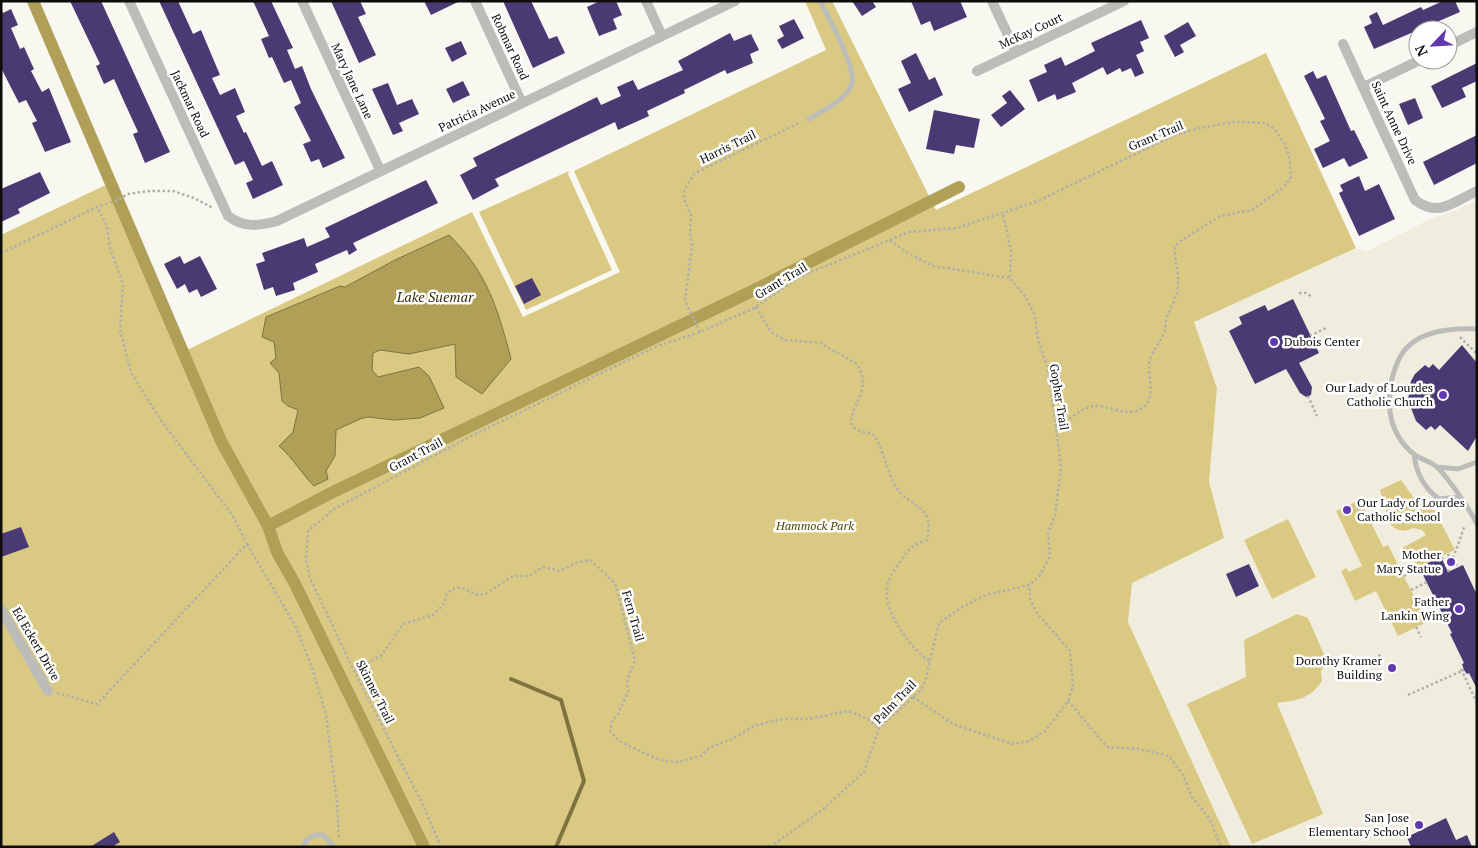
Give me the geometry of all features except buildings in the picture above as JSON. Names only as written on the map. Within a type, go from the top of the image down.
[{"type":"street","name":"Jackmar Road","points":[[129,1],[228,216]]},
{"type":"street","name":"Mary Jane Lane","points":[[302,1],[380,170]]},
{"type":"street","name":"Robmar Road","points":[[475,1],[522,103]]},
{"type":"street","points":[[646,1],[662,36]]},
{"type":"street","name":"Patricia Avenue","points":[[228,216],[237,223],[262,225],[277,221],[735,1]]},
{"type":"street","points":[[992,1],[1016,52]]},
{"type":"street","name":"McKay Court","points":[[977,72],[1124,1]]},
{"type":"street","points":[[1458,41],[1477,32]]},
{"type":"street","name":"Saint Anne Drive","points":[[1343,44],[1415,200],[1427,208],[1442,208],[1477,191]]},
{"type":"street","points":[[1364,87],[1408,66]]},
{"type":"street","name":"Ed Eckert Drive","points":[[1,609],[48,691]]},
{"type":"lane","points":[[809,119],[838,102],[852,86],[853,76],[846,54],[820,1]]},
{"type":"lane","points":[[1477,329],[1450,329],[1432,332],[1416,340],[1401,354],[1392,374],[1388,402],[1395,427],[1402,441],[1414,454],[1437,467],[1458,469],[1477,462]]},
{"type":"lane","points":[[1414,454],[1415,468],[1431,493],[1440,499],[1459,497]]},
{"type":"lane","points":[[1437,467],[1468,506],[1477,524]]},
{"type":"lane","points":[[302,847],[307,839],[315,834],[323,835],[334,847]]},
{"type":"path","name":"Harris Trail","points":[[699,331],[688,311],[685,301],[692,245],[690,235],[691,215],[684,199],[684,190],[688,182],[696,173],[809,119]]},
{"type":"path","name":"Grant Trail","points":[[306,541],[308,531],[334,509],[460,442],[657,346],[756,307],[800,277],[909,232],[957,228],[1038,201],[1175,135],[1234,122],[1265,123],[1274,130],[1284,143],[1289,155],[1291,177],[1284,187],[1252,210],[1220,216],[1179,242],[1175,247],[1178,280],[1177,293],[1166,319],[1164,333],[1150,359],[1148,370],[1152,391],[1149,400],[1142,408],[1131,412],[1096,406],[1087,407],[1066,423],[1056,427]]},
{"type":"path","points":[[1,252],[128,194],[149,191],[173,192],[194,198],[228,216]]},
{"type":"path","points":[[97,207],[107,226],[110,248],[123,284],[120,330],[131,372],[160,419],[233,516],[247,544],[295,625],[311,665],[326,714],[337,803],[339,847]]},
{"type":"path","points":[[890,240],[909,254],[933,266],[1010,278],[1011,251],[1003,213]]},
{"type":"path","name":"Gopher Trail","points":[[1010,278],[1026,297],[1035,316],[1038,340],[1048,369],[1061,466],[1055,515],[1048,533],[1050,556],[1039,577],[1029,585]]},
{"type":"path","points":[[1299,294],[1306,293],[1312,297]]},
{"type":"path","points":[[756,307],[771,332],[785,340],[820,343],[857,364],[863,382],[851,419],[853,426],[860,432],[871,433],[875,436],[894,483],[900,492],[916,503],[927,518],[930,528],[927,540],[918,542],[905,554],[890,576],[886,592],[890,610],[906,638],[920,656],[930,661]]},
{"type":"path","points":[[1310,336],[1326,328]]},
{"type":"path","points":[[1450,329],[1469,344],[1477,354]]},
{"type":"path","points":[[1308,396],[1317,416]]},
{"type":"path","points":[[1448,572],[1466,525]]},
{"type":"path","name":"Skinner Trail","points":[[306,541],[306,559],[310,578],[354,671],[422,803],[440,846]]},
{"type":"path","points":[[48,691],[97,704],[247,544]]},
{"type":"path","points":[[1448,554],[1452,563]]},
{"type":"path","points":[[1441,558],[1460,566]]},
{"type":"path","name":"Fern Trail","points":[[354,671],[382,655],[403,624],[433,615],[445,603],[447,593],[453,589],[460,588],[478,594],[485,594],[513,576],[529,576],[543,567],[559,571],[575,563],[590,560],[615,583],[635,660],[627,680],[628,692],[618,714],[612,721],[610,731],[619,741],[664,761],[677,762],[701,756],[710,747],[730,740],[756,725],[784,719],[809,720],[848,711],[868,720],[879,728]]},
{"type":"path","points":[[1404,576],[1420,568]]},
{"type":"path","points":[[1410,590],[1427,582]]},
{"type":"path","points":[[913,697],[953,724],[1013,744],[1029,741],[1045,731],[1068,701],[1073,686],[1070,651],[1036,612],[1030,599],[1029,585]]},
{"type":"path","name":"Palm Trail","points":[[770,847],[822,810],[864,772],[879,728],[913,697],[925,682],[939,623],[962,607],[986,595],[1029,585]]},
{"type":"path","points":[[1416,627],[1422,637]]},
{"type":"path","points":[[1365,663],[1382,655]]},
{"type":"path","points":[[1408,695],[1462,670],[1477,703]]},
{"type":"path","points":[[1068,701],[1107,747],[1139,748],[1169,756],[1183,775],[1191,796],[1209,818],[1221,847]]},
{"type":"shaded area","name":"Our Lady of Lourdes Catholic School","points":[[1477,200],[1477,847],[1231,847],[1128,622],[1132,583],[1224,538],[1209,482],[1217,388],[1194,322],[1356,248],[1366,252],[1432,218],[1452,212]]},
{"type":"green space","name":"Hammock Park","points":[[805,1],[832,1],[936,210],[1266,53],[1356,248],[1194,322],[1217,388],[1209,482],[1224,538],[1132,583],[1128,622],[1231,847],[1,847],[1,235],[114,181],[187,350],[472,212],[523,317],[620,272],[574,171],[826,50]]},
{"type":"green space","points":[[569,171],[568,174],[612,270],[526,310],[479,212]]},
{"type":"green space","points":[[1401,480],[1416,501],[1435,511],[1455,550],[1419,567],[1402,548],[1426,535],[1422,530],[1413,528],[1400,530],[1389,523],[1380,490]]},
{"type":"green space","points":[[1360,500],[1383,547],[1388,545],[1427,622],[1398,636],[1376,591],[1355,601],[1341,571],[1346,568],[1349,572],[1362,566],[1336,511]]},
{"type":"green space","points":[[1288,519],[1316,577],[1272,599],[1244,540]]},
{"type":"green space","points":[[1297,614],[1308,618],[1326,659],[1321,672],[1322,681],[1307,696],[1297,700],[1277,703],[1323,814],[1252,844],[1187,704],[1246,677],[1244,640]]},
{"type":"water","name":"Lake Suemar","points":[[449,235],[473,263],[482,277],[496,308],[511,359],[482,394],[456,377],[455,344],[409,354],[380,350],[373,353],[372,370],[378,377],[419,367],[429,376],[444,408],[420,418],[394,420],[368,417],[336,430],[335,456],[326,471],[328,479],[314,486],[289,455],[279,446],[293,432],[298,410],[282,401],[279,373],[270,363],[276,358],[274,342],[262,337],[266,317],[340,286],[345,287],[395,260]]},
{"type":"waterway","points":[[33,1],[221,441],[268,526],[277,552],[295,584],[424,847]]},
{"type":"waterway","points":[[268,526],[329,494],[746,294],[959,187]]},
{"type":"waterway","points":[[511,679],[561,700],[584,781],[556,847]]},
{"type":"place","name":"Dubois Center","points":[[1274,342]]},
{"type":"place","name":"Our Lady of Lourdes Catholic Church","points":[[1443,395]]},
{"type":"place","name":"Our Lady of Lourdes Catholic School","points":[[1347,510]]},
{"type":"place","name":"Mother Mary Statue","points":[[1451,562]]},
{"type":"place","name":"Father Lankin Wing","points":[[1459,609]]},
{"type":"place","name":"Dorothy Kramer Building","points":[[1392,668]]},
{"type":"place","name":"San Jose Elementary School","points":[[1419,825]]}]
